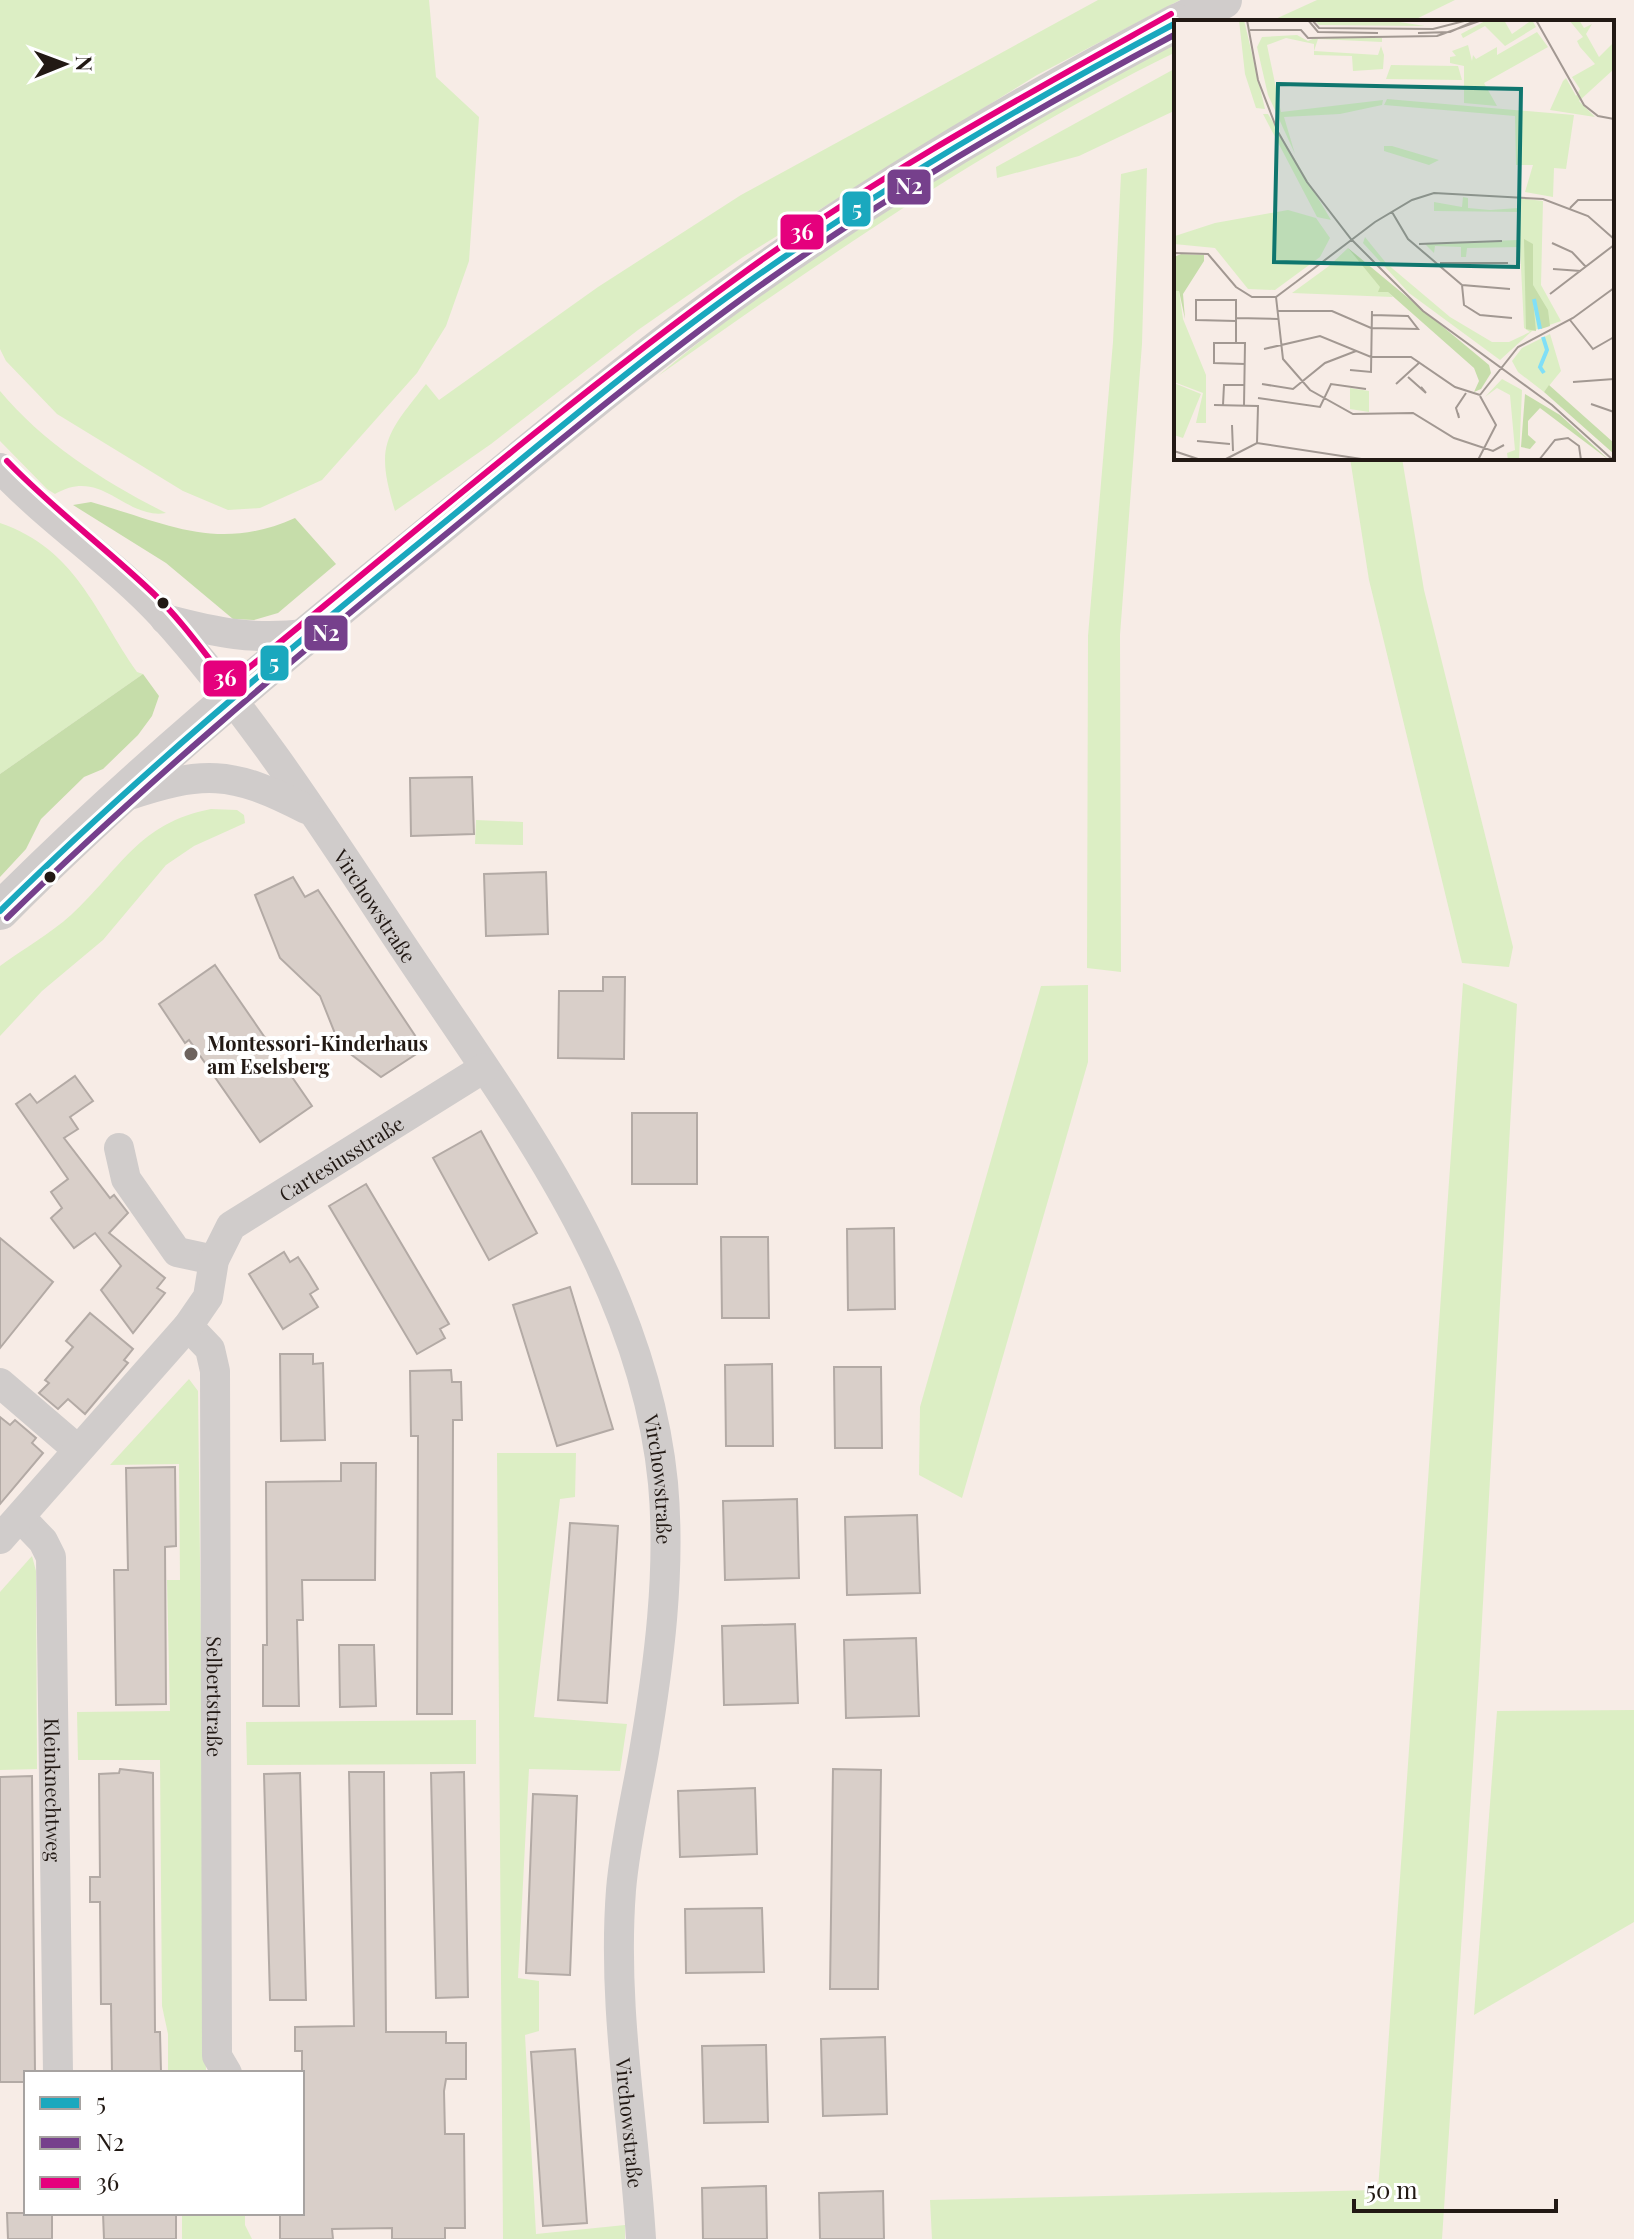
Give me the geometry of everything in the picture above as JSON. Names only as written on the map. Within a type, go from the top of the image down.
[{"type":"main road","points":[[1183,20],[1223,0]]},
{"type":"main road","points":[[0,911],[114,800],[228,698],[691,324],[798,247],[965,141],[1174,25]]},
{"type":"street","name":"Virchowstraße","points":[[0,468],[39,509],[87,545],[165,619],[258,734],[484,1068],[555,1180],[601,1263],[632,1337],[660,1458],[666,1528],[664,1590],[646,1738],[625,1849],[617,1940],[624,2080],[641,2239]]},
{"type":"street","points":[[165,619],[230,636],[263,639],[306,634]]},
{"type":"street","name":"Virchowstraße","points":[[114,800],[167,782],[209,777],[259,784],[310,811]]},
{"type":"street","name":"Cartesiusstraße","points":[[10,1528],[188,1326],[208,1297],[214,1260],[231,1226],[484,1068]]},
{"type":"street","points":[[119,1148],[126,1179],[177,1252],[214,1260]]},
{"type":"street","name":"Selbertstraße","points":[[188,1326],[210,1349],[215,1371],[217,2056],[226,2071]]},
{"type":"street","points":[[0,1383],[77,1449]]},
{"type":"street","name":"Kleinknechtweg","points":[[10,1528],[43,1541],[51,1557],[58,2071]]},
{"type":"green space","points":[[0,0],[429,0],[436,77],[479,117],[469,261],[446,326],[417,373],[322,480],[260,508],[228,510],[183,491],[57,414],[6,361],[0,349]]},
{"type":"green space","points":[[1098,0],[1180,0],[1037,75],[743,257],[638,330],[491,444],[395,511],[386,471],[388,442],[401,416],[426,384],[439,400],[598,287],[741,195]]},
{"type":"green space","points":[[1317,0],[1455,0],[1414,20],[1273,20]]},
{"type":"green space","points":[[1174,41],[1174,53],[1041,124],[976,163],[846,246],[658,376],[780,281],[844,237],[975,156]]},
{"type":"green space","points":[[1174,69],[1174,111],[1079,156],[997,178],[996,167]]},
{"type":"green space","points":[[1147,168],[1142,344],[1120,635],[1121,972],[1087,968],[1088,636],[1113,342],[1121,174]]},
{"type":"green space","points":[[0,391],[56,445],[121,489],[166,513],[138,509],[86,486],[72,487],[55,494],[47,489],[0,441]]},
{"type":"green space","points":[[1350,460],[1402,460],[1424,590],[1513,947],[1509,967],[1462,963],[1369,580]]},
{"type":"green space","points":[[91,502],[168,526],[216,534],[267,528],[295,518],[336,564],[278,613],[254,620],[233,619],[166,563],[73,505]]},
{"type":"green space","points":[[0,523],[26,534],[66,566],[137,672],[143,674],[0,774]]},
{"type":"green space","points":[[143,674],[159,696],[152,716],[138,735],[103,769],[84,777],[41,819],[26,849],[0,877],[0,774]]},
{"type":"green space","points":[[211,809],[237,810],[244,815],[245,823],[194,846],[166,865],[103,940],[42,991],[0,1036],[0,966],[71,915],[148,837],[165,825]]},
{"type":"green space","points":[[476,820],[523,822],[523,845],[475,844]]},
{"type":"green space","points":[[1463,983],[1517,1004],[1479,1673],[1442,2239],[932,2239],[930,2200],[1378,2190]]},
{"type":"green space","points":[[1088,985],[1088,1062],[962,1498],[919,1475],[920,1407],[1041,986]]},
{"type":"green space","points":[[189,1379],[198,1391],[206,2071],[168,2071],[168,2034],[162,2006],[160,1760],[78,1760],[77,1712],[170,1711],[167,1580],[180,1580],[179,1464],[110,1465]]},
{"type":"green space","points":[[497,1453],[576,1453],[575,1497],[560,1499],[534,1717],[627,1724],[620,1771],[529,1769],[518,1978],[539,1981],[539,2031],[525,2035],[536,2234],[625,2225],[625,2239],[503,2239]]},
{"type":"green space","points":[[32,1556],[36,1571],[37,1769],[0,1770],[0,1592]]},
{"type":"green space","points":[[1634,1710],[1634,1922],[1474,2015],[1497,1711]]},
{"type":"green space","points":[[476,1720],[476,1764],[247,1765],[246,1722]]},
{"type":"green space","points":[[182,2215],[245,2215],[245,2225],[252,2239],[182,2239]]},
{"type":"building","points":[[472,777],[474,834],[411,836],[410,778]]},
{"type":"building","points":[[546,872],[548,934],[486,936],[484,874]]},
{"type":"building","points":[[293,877],[305,897],[318,890],[424,1049],[381,1077],[340,1046],[320,996],[280,958],[255,895]]},
{"type":"building","points":[[215,965],[312,1106],[260,1142],[189,1040],[185,1043],[159,1004]]},
{"type":"building","points":[[603,977],[625,977],[624,1059],[558,1058],[559,991],[603,991]]},
{"type":"building","points":[[75,1076],[93,1101],[70,1117],[78,1129],[64,1138],[110,1198],[114,1195],[128,1213],[109,1233],[165,1278],[157,1288],[165,1293],[133,1333],[101,1290],[121,1266],[95,1233],[74,1248],[51,1218],[62,1208],[51,1192],[68,1179],[16,1104],[30,1094],[37,1103]]},
{"type":"building","points":[[632,1113],[697,1113],[697,1184],[632,1184]]},
{"type":"building","points":[[481,1131],[537,1233],[489,1260],[433,1158]]},
{"type":"building","points":[[366,1184],[449,1324],[440,1329],[445,1338],[417,1354],[329,1206]]},
{"type":"building","points":[[894,1228],[895,1309],[848,1310],[847,1229]]},
{"type":"building","points":[[721,1237],[768,1237],[769,1318],[722,1318]]},
{"type":"building","points":[[0,1238],[53,1282],[0,1348]]},
{"type":"building","points":[[284,1252],[290,1262],[298,1257],[309,1274],[318,1289],[310,1294],[318,1307],[283,1329],[249,1274]]},
{"type":"building","points":[[570,1287],[613,1429],[557,1446],[513,1305]]},
{"type":"building","points":[[90,1313],[133,1349],[124,1360],[128,1363],[85,1414],[68,1399],[58,1409],[39,1393],[49,1383],[45,1380],[73,1347],[66,1341]]},
{"type":"building","points":[[280,1354],[313,1354],[313,1364],[323,1363],[325,1440],[281,1441]]},
{"type":"building","points":[[772,1364],[773,1446],[726,1446],[725,1365]]},
{"type":"building","points":[[834,1367],[881,1367],[882,1448],[835,1448]]},
{"type":"building","points":[[451,1370],[452,1382],[461,1382],[462,1420],[453,1420],[452,1714],[417,1714],[418,1436],[411,1436],[410,1371]]},
{"type":"building","points":[[0,1417],[10,1425],[15,1420],[36,1438],[32,1443],[43,1453],[0,1504]]},
{"type":"building","points":[[341,1463],[376,1463],[375,1580],[302,1580],[303,1620],[297,1620],[299,1706],[263,1706],[263,1645],[267,1645],[266,1482],[341,1481]]},
{"type":"building","points":[[175,1467],[176,1546],[165,1547],[166,1704],[116,1705],[114,1570],[128,1570],[126,1468]]},
{"type":"building","points":[[797,1499],[799,1578],[725,1580],[723,1501]]},
{"type":"building","points":[[917,1515],[920,1593],[847,1595],[845,1517]]},
{"type":"building","points":[[570,1523],[618,1526],[607,1703],[558,1700]]},
{"type":"building","points":[[795,1624],[798,1703],[724,1705],[722,1626]]},
{"type":"building","points":[[916,1638],[919,1716],[846,1718],[844,1640]]},
{"type":"building","points":[[339,1645],[374,1645],[376,1706],[340,1707]]},
{"type":"building","points":[[120,1769],[153,1773],[155,2032],[160,2032],[161,2071],[112,2071],[111,2004],[101,2004],[100,1902],[90,1902],[90,1877],[100,1877],[99,1774],[119,1773]]},
{"type":"building","points":[[833,1769],[881,1770],[878,1989],[830,1989]]},
{"type":"building","points":[[349,1772],[384,1772],[386,2032],[446,2032],[446,2043],[466,2043],[466,2079],[446,2079],[444,2091],[445,2134],[464,2134],[465,2228],[445,2228],[445,2239],[392,2239],[392,2228],[332,2229],[333,2239],[280,2239],[280,2215],[304,2215],[304,2071],[302,2051],[295,2051],[295,2027],[354,2026]]},
{"type":"building","points":[[464,1772],[468,1997],[436,1998],[431,1773]]},
{"type":"building","points":[[300,1773],[306,2000],[270,2000],[264,1774]]},
{"type":"building","points":[[32,1776],[35,2071],[24,2071],[24,2082],[0,2082],[0,1777]]},
{"type":"building","points":[[755,1788],[757,1854],[680,1857],[678,1791]]},
{"type":"building","points":[[533,1794],[577,1796],[570,1975],[526,1973]]},
{"type":"building","points":[[762,1908],[764,1972],[686,1973],[685,1909]]},
{"type":"building","points":[[885,2037],[887,2114],[823,2116],[821,2039]]},
{"type":"building","points":[[766,2045],[768,2122],[704,2123],[702,2046]]},
{"type":"building","points":[[575,2049],[587,2223],[543,2226],[531,2052]]},
{"type":"building","points":[[766,2186],[767,2239],[703,2239],[702,2188]]},
{"type":"building","points":[[883,2191],[884,2239],[820,2239],[819,2193]]},
{"type":"building","points":[[7,2213],[52,2215],[52,2239],[8,2239]]},
{"type":"building","points":[[103,2215],[176,2215],[176,2239],[104,2239]]},
{"type":"transit line","name":"36","points":[[7,461],[154,594],[184,626],[229,684],[544,425],[790,240],[896,171],[1171,14]]},
{"type":"transit line","name":"5","points":[[0,911],[102,814],[261,674],[582,409],[703,315],[796,249],[902,180],[1065,83],[1174,24]]},
{"type":"transit line","name":"N2","points":[[7,918],[161,774],[267,682],[547,451],[706,325],[798,259],[903,190],[1011,125],[1174,35]]},
{"type":"place","name":"Montessori-Kinderhaus am Eselsberg","points":[[191,1054]]}]
